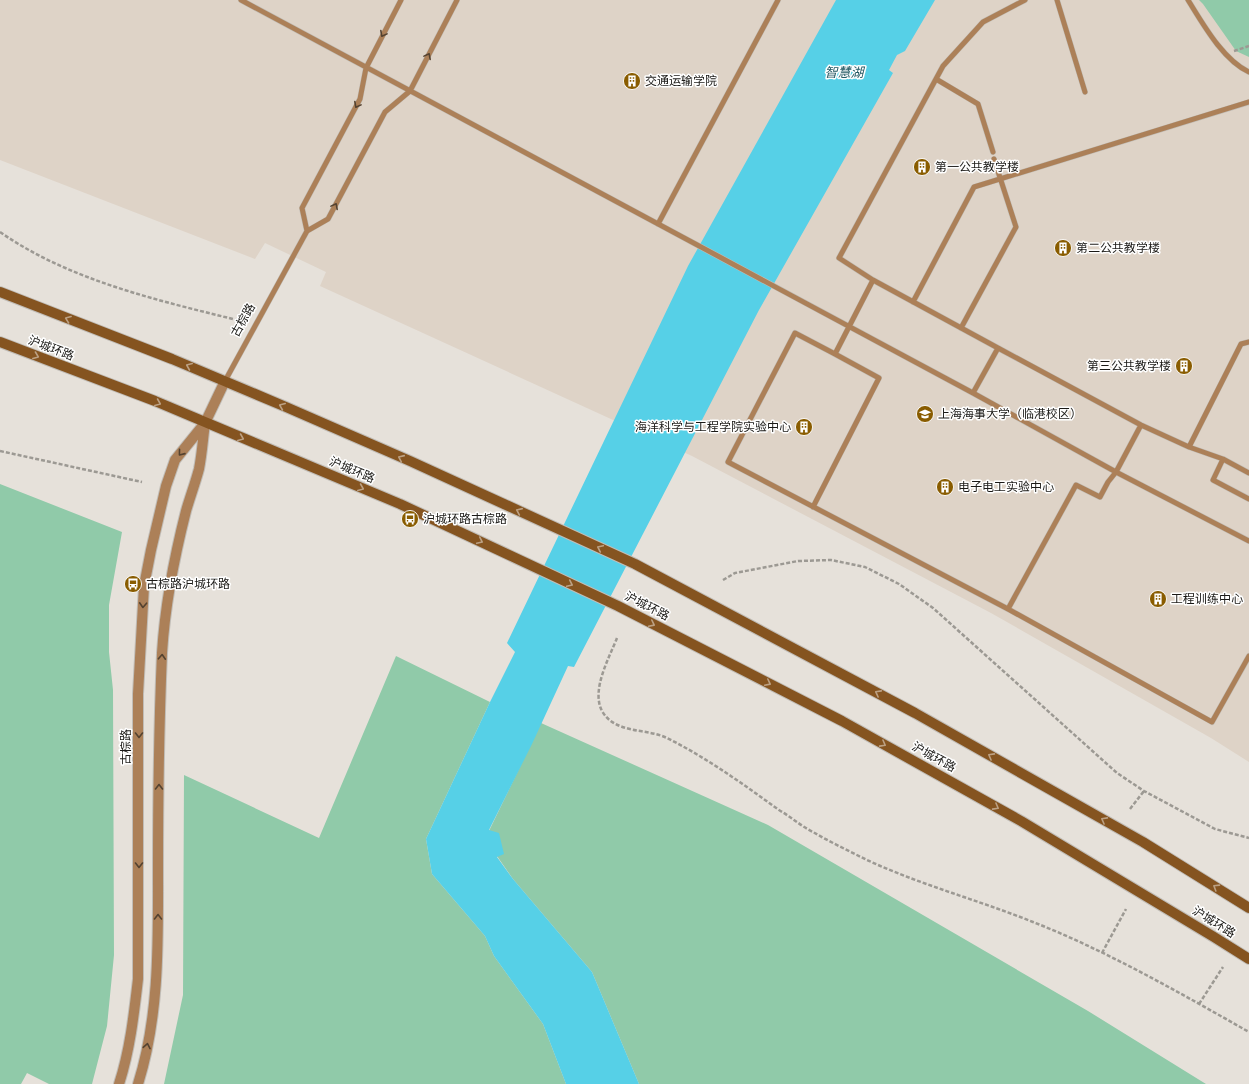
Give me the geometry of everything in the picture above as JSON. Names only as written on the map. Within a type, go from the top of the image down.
[{"type":"main road","points":[[0,292],[225,381],[410,461],[635,564],[915,714],[1143,842],[1249,908]]},
{"type":"main road","name":"沪城环路","points":[[0,342],[155,401],[400,504],[618,606],[842,721],[1021,821],[1249,959]]},
{"type":"street","name":"古棕路","points":[[119,1084],[130,1035],[138,979],[138,694],[144,586],[166,486],[176,460],[205,423],[225,381]]},
{"type":"street","name":"古棕路","points":[[138,1084],[149,1036],[157,976],[159,746],[162,651],[175,559],[186,509],[199,469],[205,423]]},
{"type":"lane","points":[[241,0],[658,224],[694,245],[973,393],[1116,472],[1249,541]]},
{"type":"lane","points":[[401,0],[366,68],[360,98],[302,208],[307,231],[328,219],[385,112],[410,91],[457,0]]},
{"type":"lane","points":[[658,224],[778,0]]},
{"type":"lane","points":[[1024,0],[982,22],[943,66],[840,258],[873,280],[1141,425],[1189,447],[1223,459],[1249,473]]},
{"type":"lane","points":[[1058,0],[1085,92]]},
{"type":"lane","points":[[1188,0],[1206,28],[1226,54],[1243,70],[1249,72]]},
{"type":"lane","points":[[936,79],[978,104],[992,152]]},
{"type":"lane","points":[[913,302],[974,188],[1000,178],[1249,102]]},
{"type":"lane","points":[[961,328],[1016,227],[994,159]]},
{"type":"lane","name":"古棕路","points":[[225,381],[307,231]]},
{"type":"lane","points":[[835,354],[850,328],[873,280]]},
{"type":"lane","points":[[813,507],[878,378],[795,333],[728,462],[813,507],[1008,609],[1212,722],[1249,656]]},
{"type":"lane","points":[[1189,447],[1242,344],[1249,342]]},
{"type":"lane","points":[[973,393],[998,348]]},
{"type":"lane","points":[[1008,609],[1076,484],[1100,496],[1116,472],[1141,425]]},
{"type":"lane","points":[[1223,459],[1214,480],[1249,499]]},
{"type":"path","points":[[1226,54],[1249,46]]},
{"type":"path","points":[[0,232],[12,240],[58,264],[112,286],[156,300],[237,320]]},
{"type":"path","points":[[0,451],[142,482]]},
{"type":"path","points":[[723,580],[735,573],[798,561],[831,560],[865,567],[899,584],[933,608],[1117,773],[1144,791],[1216,829],[1249,838]]},
{"type":"path","points":[[617,638],[600,683],[599,701],[603,712],[610,720],[623,728],[640,730],[665,737],[707,760],[812,832],[866,860],[912,879],[1034,922],[1102,953],[1249,1032]]},
{"type":"path","points":[[1130,809],[1144,791]]},
{"type":"path","points":[[1102,953],[1126,909]]},
{"type":"path","points":[[1199,1004],[1223,967]]},
{"type":"shaded area","name":"上海海事大学（临港校区）","points":[[0,0],[1249,0],[1249,762],[1211,738],[991,613],[692,456],[320,286],[326,272],[265,243],[255,259],[0,160]]},
{"type":"green space","points":[[1199,0],[1249,0],[1249,57],[1236,51]]},
{"type":"green space","points":[[0,484],[122,532],[109,605],[109,652],[113,690],[114,955],[107,1026],[92,1084],[49,1084],[27,1073],[21,1084],[0,1084]]},
{"type":"green space","points":[[396,656],[490,702],[426,839],[432,874],[485,936],[494,956],[543,1024],[566,1084],[164,1084],[183,995],[184,775],[319,838]]},
{"type":"green space","points":[[541,723],[768,825],[1088,1011],[1206,1084],[639,1084],[592,972],[513,879],[497,856],[489,831]]},
{"type":"water","name":"智慧湖","points":[[836,0],[935,0],[905,51],[897,55],[889,70],[893,73],[759,310],[574,667],[568,666],[532,744],[489,830],[499,833],[504,854],[497,857],[513,879],[592,972],[639,1084],[566,1084],[543,1024],[494,956],[485,936],[432,874],[426,839],[515,652],[507,643],[688,266]]},
{"type":"place","name":"交通运输学院","points":[[632,81]]},
{"type":"place","name":"第一公共教学楼","points":[[922,167]]},
{"type":"place","name":"第二公共教学楼","points":[[1063,248]]},
{"type":"place","name":"第三公共教学楼","points":[[1184,366]]},
{"type":"place","name":"上海海事大学（临港校区）","points":[[925,414]]},
{"type":"place","name":"海洋科学与工程学院实验中心","points":[[804,427]]},
{"type":"place","name":"电子电工实验中心","points":[[945,487]]},
{"type":"place","name":"沪城环路古棕路","points":[[410,519]]},
{"type":"place","name":"古棕路沪城环路","points":[[133,584]]},
{"type":"place","name":"工程训练中心","points":[[1158,599]]}]
